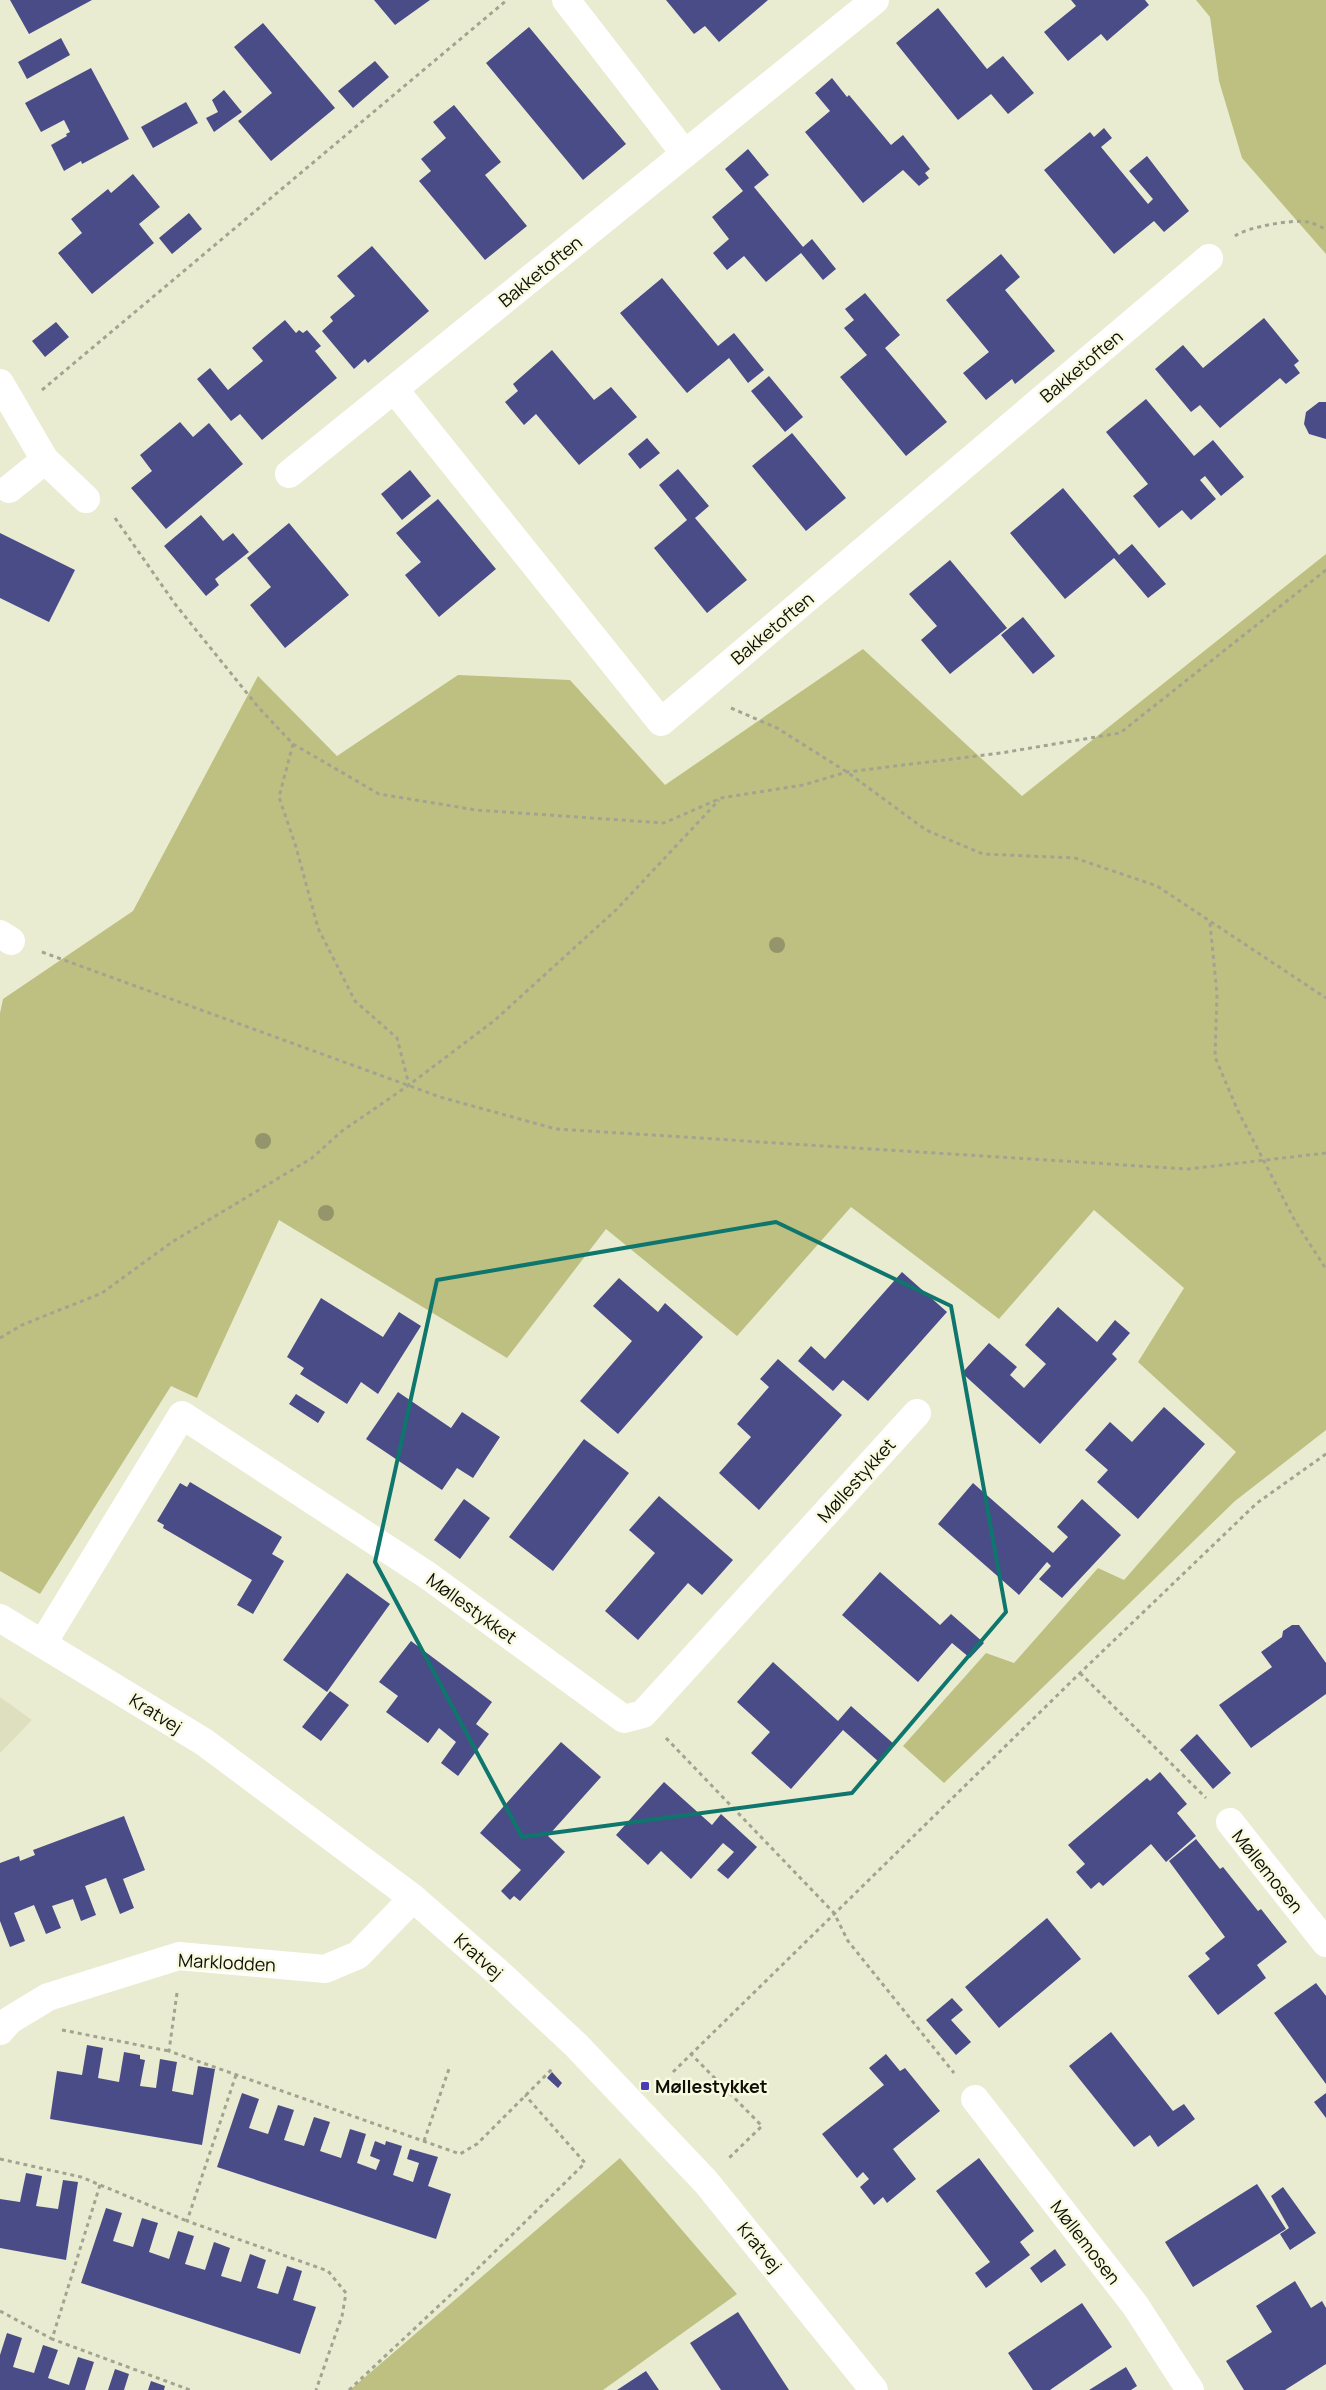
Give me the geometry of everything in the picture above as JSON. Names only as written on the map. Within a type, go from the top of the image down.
[{"type":"street","points":[[566,0],[685,154]]},
{"type":"street","name":"Bakketoften","points":[[289,474],[875,0]]},
{"type":"street","name":"Bakketoften","points":[[394,389],[661,722],[1209,258]]},
{"type":"street","points":[[0,383],[45,460],[86,499]]},
{"type":"street","points":[[9,489],[45,460]]},
{"type":"street","name":"Møllestykket","points":[[43,1643],[182,1415],[427,1575],[624,1719],[642,1714],[917,1413]]},
{"type":"street","name":"Kratvej","points":[[0,1618],[204,1742],[413,1898],[576,2045],[706,2182],[874,2390]]},
{"type":"street","name":"Møllemosen","points":[[1230,1822],[1326,1943]]},
{"type":"street","name":"Marklodden","points":[[5,2025],[48,1997],[179,1956],[324,1969],[358,1955],[413,1898]]},
{"type":"street","name":"Møllemosen","points":[[975,2099],[1135,2305],[1190,2390]]},
{"type":"path","points":[[16,412],[507,0]]},
{"type":"path","points":[[1209,258],[1240,232],[1268,225],[1306,222],[1326,229]]},
{"type":"path","points":[[86,499],[109,509],[175,604],[259,708],[293,744],[379,794],[476,810],[664,823],[721,798],[803,785],[847,772],[1001,753],[1120,733],[1326,570]]},
{"type":"path","points":[[696,692],[777,728],[847,772],[926,830],[983,854],[1074,858],[1157,886],[1326,998]]},
{"type":"path","points":[[293,744],[279,797],[296,847],[318,928],[355,1001],[397,1038],[409,1085]]},
{"type":"path","points":[[0,1338],[22,1324],[102,1293],[172,1242],[312,1158],[342,1130],[409,1085],[496,1020],[617,909],[721,798]]},
{"type":"path","points":[[1210,922],[1217,994],[1215,1057],[1238,1111],[1295,1221],[1326,1269]]},
{"type":"path","points":[[6,938],[440,1098],[556,1129],[1188,1169],[1326,1153]]},
{"type":"path","points":[[673,2072],[690,2053],[1080,1673],[1257,1503],[1326,1454]]},
{"type":"path","points":[[1080,1673],[1230,1822]]},
{"type":"path","points":[[642,1714],[834,1913],[848,1941],[975,2099]]},
{"type":"path","points":[[170,2051],[177,1997],[179,1956]]},
{"type":"path","points":[[5,2025],[170,2051],[460,2154],[477,2144],[576,2045]]},
{"type":"path","points":[[690,2053],[762,2126],[706,2182]]},
{"type":"path","points":[[424,2142],[450,2066]]},
{"type":"path","points":[[187,2221],[236,2075]]},
{"type":"path","points":[[349,2390],[461,2285],[585,2163],[525,2095]]},
{"type":"path","points":[[0,2159],[81,2177],[187,2221],[328,2271],[346,2294],[342,2316],[316,2390]]},
{"type":"path","points":[[52,2339],[100,2185]]},
{"type":"path","points":[[0,2311],[52,2339],[190,2390]]},
{"type":"highlighted area","points":[[776,1222],[951,1306],[1006,1612],[852,1793],[522,1837],[375,1562],[437,1280]]},
{"type":"shaded area","points":[[0,1697],[32,1720],[0,1753]]},
{"type":"green space","points":[[1196,0],[1326,0],[1326,254],[1242,158],[1219,81],[1210,17]]},
{"type":"green space","points":[[1326,554],[1326,1430],[1235,1501],[944,1783],[903,1746],[986,1653],[1014,1663],[1098,1568],[1124,1580],[1236,1452],[1138,1362],[1184,1288],[1094,1210],[999,1319],[851,1207],[737,1336],[606,1229],[507,1358],[279,1220],[197,1398],[171,1386],[40,1594],[0,1571],[0,1013],[3,999],[133,911],[258,676],[337,756],[458,675],[570,680],[665,785],[863,649],[1022,796]]},
{"type":"green space","points":[[620,2158],[737,2294],[603,2390],[350,2390]]},
{"type":"building","points":[[10,0],[92,0],[29,34]]},
{"type":"building","points":[[374,0],[430,0],[395,25]]},
{"type":"building","points":[[666,0],[768,0],[719,42],[705,26],[694,34]]},
{"type":"building","points":[[1071,0],[1145,0],[1149,5],[1107,41],[1101,34],[1068,61],[1044,32],[1076,6]]},
{"type":"building","points":[[938,8],[987,69],[1003,56],[1034,93],[1008,114],[991,94],[958,120],[896,43]]},
{"type":"building","points":[[263,23],[335,108],[271,161],[238,121],[272,93],[234,47]]},
{"type":"building","points":[[529,27],[626,144],[583,180],[486,63]]},
{"type":"building","points":[[61,38],[70,55],[27,79],[18,62]]},
{"type":"building","points":[[375,61],[389,77],[353,108],[338,91]]},
{"type":"building","points":[[91,68],[129,139],[82,164],[81,161],[64,171],[51,145],[67,136],[66,134],[70,132],[64,120],[41,132],[25,103]]},
{"type":"building","points":[[832,78],[847,97],[849,95],[891,145],[903,135],[930,169],[925,173],[929,178],[919,186],[903,170],[863,203],[805,132],[830,111],[815,93]]},
{"type":"building","points":[[224,90],[242,112],[214,132],[206,118],[218,112],[212,100]]},
{"type":"building","points":[[186,102],[198,123],[153,148],[141,127]]},
{"type":"building","points":[[454,105],[501,162],[485,175],[527,226],[485,260],[419,181],[431,171],[421,159],[446,138],[433,122]]},
{"type":"building","points":[[1104,128],[1112,138],[1101,147],[1148,204],[1153,199],[1129,171],[1147,156],[1189,211],[1164,232],[1154,221],[1114,254],[1044,170],[1090,132],[1094,137]]},
{"type":"building","points":[[748,149],[769,175],[754,187],[803,247],[812,239],[836,269],[823,280],[801,253],[766,282],[744,256],[727,270],[713,253],[729,239],[712,217],[743,191],[725,169]]},
{"type":"building","points":[[133,174],[160,207],[139,224],[154,243],[92,294],[58,253],[82,233],[71,219],[108,189],[111,193]]},
{"type":"building","points":[[189,213],[202,229],[172,254],[159,238]]},
{"type":"building","points":[[372,246],[429,311],[368,363],[365,359],[354,369],[322,331],[333,321],[330,317],[355,296],[337,276]]},
{"type":"building","points":[[1001,254],[1020,277],[1005,290],[1055,351],[1015,384],[1012,379],[986,400],[963,373],[989,352],[946,300]]},
{"type":"building","points":[[662,278],[718,346],[734,333],[764,370],[748,383],[729,358],[687,393],[620,313]]},
{"type":"building","points":[[865,293],[900,335],[885,348],[947,422],[906,456],[840,377],[867,355],[844,328],[854,320],[845,309]]},
{"type":"building","points":[[1264,318],[1299,361],[1294,365],[1300,373],[1286,384],[1280,378],[1220,428],[1200,405],[1191,412],[1155,369],[1183,345],[1203,368]]},
{"type":"building","points":[[285,320],[296,333],[299,330],[303,333],[307,330],[321,346],[315,351],[337,378],[262,440],[240,414],[231,421],[197,379],[210,368],[228,390],[263,361],[252,348]]},
{"type":"building","points":[[56,322],[69,337],[45,357],[32,341]]},
{"type":"building","points":[[552,350],[594,400],[611,387],[637,417],[579,465],[536,414],[524,425],[505,402],[518,391],[513,384]]},
{"type":"building","points":[[769,376],[803,417],[785,432],[751,391]]},
{"type":"building","points":[[1146,399],[1194,456],[1213,440],[1244,477],[1221,496],[1205,476],[1200,480],[1216,499],[1191,520],[1182,510],[1159,528],[1133,496],[1148,484],[1106,432]]},
{"type":"building","points":[[1319,402],[1326,402],[1326,439],[1309,434],[1304,424],[1306,412]]},
{"type":"building","points":[[180,422],[193,437],[209,423],[243,464],[166,529],[131,488],[152,471],[140,455]]},
{"type":"building","points":[[792,433],[846,498],[806,531],[752,466]]},
{"type":"building","points":[[647,438],[660,453],[640,469],[628,454]]},
{"type":"building","points":[[678,469],[709,506],[695,518],[747,580],[707,613],[654,548],[687,520],[659,485]]},
{"type":"building","points":[[410,470],[431,496],[402,520],[381,494]]},
{"type":"building","points":[[1063,488],[1119,555],[1132,544],[1166,584],[1148,598],[1114,558],[1065,599],[1010,533]]},
{"type":"building","points":[[438,499],[496,569],[439,617],[405,575],[421,562],[396,533]]},
{"type":"building","points":[[201,515],[223,541],[233,533],[249,552],[215,579],[219,585],[206,596],[164,546]]},
{"type":"building","points":[[289,523],[349,595],[285,648],[250,605],[271,587],[247,558]]},
{"type":"building","points":[[0,533],[75,570],[49,622],[0,598]]},
{"type":"building","points":[[950,560],[1007,628],[950,674],[921,640],[937,626],[909,594]]},
{"type":"building","points":[[1023,617],[1055,656],[1033,674],[1001,635]]},
{"type":"building","points":[[902,1272],[947,1312],[868,1401],[843,1380],[833,1391],[798,1361],[811,1346],[825,1359]]},
{"type":"building","points":[[619,1278],[658,1312],[665,1303],[703,1337],[618,1434],[580,1401],[632,1341],[593,1306]]},
{"type":"building","points":[[321,1298],[383,1337],[399,1312],[421,1326],[378,1394],[361,1382],[347,1404],[300,1374],[304,1368],[287,1357]]},
{"type":"building","points":[[1058,1307],[1097,1342],[1115,1320],[1130,1333],[1112,1354],[1117,1359],[1040,1444],[962,1373],[989,1343],[1017,1367],[1010,1375],[1024,1388],[1046,1364],[1025,1345]]},
{"type":"building","points":[[778,1359],[842,1415],[759,1510],[719,1473],[751,1437],[737,1424],[769,1387],[760,1379]]},
{"type":"building","points":[[398,1392],[451,1428],[462,1412],[500,1437],[473,1478],[457,1468],[442,1490],[366,1439]]},
{"type":"building","points":[[296,1394],[325,1412],[318,1423],[289,1404]]},
{"type":"building","points":[[1164,1407],[1205,1444],[1138,1519],[1097,1482],[1108,1470],[1085,1450],[1110,1422],[1132,1442]]},
{"type":"building","points":[[584,1439],[629,1473],[553,1571],[509,1537]]},
{"type":"building","points":[[190,1482],[282,1537],[272,1554],[284,1561],[253,1614],[237,1605],[252,1580],[163,1528],[164,1525],[157,1521],[180,1483],[187,1487]]},
{"type":"building","points":[[973,1483],[1053,1553],[1068,1537],[1057,1527],[1082,1499],[1121,1535],[1062,1598],[1039,1579],[1051,1566],[1047,1562],[1019,1595],[938,1524]]},
{"type":"building","points":[[659,1496],[733,1560],[702,1595],[688,1583],[638,1640],[605,1611],[655,1553],[629,1530]]},
{"type":"building","points":[[464,1499],[490,1518],[460,1559],[434,1540]]},
{"type":"building","points":[[880,1572],[940,1625],[951,1614],[984,1643],[970,1658],[952,1643],[918,1682],[842,1615]]},
{"type":"building","points":[[347,1573],[390,1604],[327,1692],[283,1660]]},
{"type":"building","points":[[1292,1625],[1299,1625],[1326,1663],[1326,1694],[1251,1748],[1219,1705],[1272,1667],[1261,1652],[1282,1637],[1283,1631]]},
{"type":"building","points":[[411,1641],[492,1702],[476,1724],[489,1734],[458,1776],[441,1763],[456,1742],[439,1728],[428,1743],[386,1712],[398,1696],[379,1682]]},
{"type":"building","points":[[773,1662],[838,1721],[851,1706],[895,1745],[879,1762],[843,1730],[791,1789],[751,1753],[770,1732],[737,1702]]},
{"type":"building","points":[[330,1691],[349,1705],[321,1741],[302,1727]]},
{"type":"building","points":[[1197,1734],[1231,1773],[1213,1789],[1180,1750]]},
{"type":"building","points":[[561,1742],[601,1777],[548,1836],[565,1852],[520,1901],[514,1896],[510,1900],[501,1891],[521,1870],[480,1833]]},
{"type":"building","points":[[1160,1772],[1187,1804],[1177,1813],[1196,1836],[1166,1862],[1151,1844],[1103,1886],[1099,1882],[1091,1889],[1076,1872],[1085,1864],[1068,1845],[1147,1778],[1150,1781]]},
{"type":"building","points":[[664,1782],[712,1825],[721,1814],[757,1847],[728,1879],[717,1870],[734,1852],[723,1843],[691,1879],[661,1851],[648,1865],[616,1835]]},
{"type":"building","points":[[124,1816],[145,1870],[123,1879],[134,1908],[120,1914],[106,1878],[85,1886],[96,1915],[81,1921],[73,1899],[52,1906],[61,1928],[46,1934],[34,1905],[14,1913],[25,1941],[10,1947],[0,1921],[0,1863],[19,1856],[20,1861],[35,1855],[33,1850]]},
{"type":"building","points":[[1196,1839],[1220,1869],[1223,1867],[1258,1911],[1261,1909],[1287,1942],[1257,1965],[1266,1978],[1218,2015],[1188,1976],[1210,1959],[1205,1953],[1225,1937],[1169,1861]]},
{"type":"building","points":[[1047,1918],[1081,1959],[999,2028],[965,1987]]},
{"type":"building","points":[[1316,1983],[1326,1996],[1326,2084],[1274,2013]]},
{"type":"building","points":[[952,1998],[963,2010],[951,2020],[971,2042],[956,2055],[926,2020]]},
{"type":"building","points":[[1111,2032],[1173,2111],[1184,2104],[1195,2119],[1158,2147],[1150,2135],[1134,2147],[1069,2066]]},
{"type":"building","points":[[87,2045],[103,2048],[98,2078],[119,2082],[124,2052],[140,2055],[140,2059],[145,2060],[140,2086],[156,2088],[160,2059],[177,2062],[172,2091],[193,2095],[198,2066],[215,2069],[202,2145],[50,2119],[57,2071],[82,2075]]},
{"type":"building","points":[[886,2054],[900,2071],[905,2068],[940,2111],[893,2149],[916,2179],[887,2203],[883,2197],[874,2205],[860,2187],[869,2179],[863,2172],[857,2178],[822,2134],[884,2085],[869,2068]]},
{"type":"building","points":[[552,2072],[562,2083],[558,2088],[547,2078]]},
{"type":"building","points":[[242,2093],[259,2099],[249,2128],[268,2134],[278,2105],[294,2110],[284,2140],[304,2146],[314,2117],[330,2122],[320,2151],[341,2158],[350,2129],[366,2134],[357,2163],[376,2170],[380,2160],[370,2156],[375,2141],[385,2145],[386,2141],[402,2146],[393,2175],[413,2182],[419,2163],[407,2159],[410,2149],[438,2157],[428,2186],[451,2194],[436,2239],[217,2167]]},
{"type":"building","points":[[1326,2093],[1326,2118],[1314,2102]]},
{"type":"building","points":[[979,2158],[1034,2231],[1020,2242],[1030,2255],[986,2288],[975,2273],[990,2262],[936,2191]]},
{"type":"building","points":[[26,2173],[42,2176],[36,2206],[58,2209],[63,2180],[78,2182],[66,2260],[0,2248],[0,2199],[20,2202]]},
{"type":"building","points":[[1257,2184],[1286,2229],[1193,2287],[1165,2242]]},
{"type":"building","points":[[1283,2187],[1316,2233],[1290,2250],[1280,2234],[1289,2228],[1271,2196]]},
{"type":"building","points":[[106,2208],[122,2213],[113,2241],[133,2247],[142,2218],[158,2223],[149,2252],[169,2259],[178,2231],[194,2236],[185,2264],[205,2270],[214,2242],[230,2248],[221,2276],[241,2282],[250,2254],[266,2260],[257,2288],[278,2294],[287,2266],[302,2271],[293,2300],[316,2307],[300,2354],[81,2283]]},
{"type":"building","points":[[1055,2249],[1066,2265],[1041,2283],[1030,2268]]},
{"type":"building","points":[[1295,2281],[1311,2308],[1322,2301],[1326,2308],[1326,2364],[1285,2390],[1244,2390],[1226,2361],[1272,2332],[1256,2306]]},
{"type":"building","points":[[1082,2303],[1112,2347],[1050,2390],[1033,2390],[1008,2353]]},
{"type":"building","points":[[738,2312],[789,2390],[721,2390],[690,2343]]},
{"type":"building","points":[[7,2333],[22,2338],[13,2367],[34,2373],[43,2345],[58,2350],[48,2378],[69,2385],[78,2357],[94,2362],[85,2390],[0,2390],[0,2355]]},
{"type":"building","points":[[1126,2367],[1137,2386],[1131,2390],[1089,2390]]},
{"type":"building","points":[[115,2369],[129,2374],[124,2390],[108,2390]]},
{"type":"building","points":[[646,2371],[659,2390],[617,2390]]},
{"type":"building","points":[[151,2381],[165,2386],[164,2390],[148,2390]]},
{"type":"place","name":"Møllestykket","points":[[645,2086]]}]
